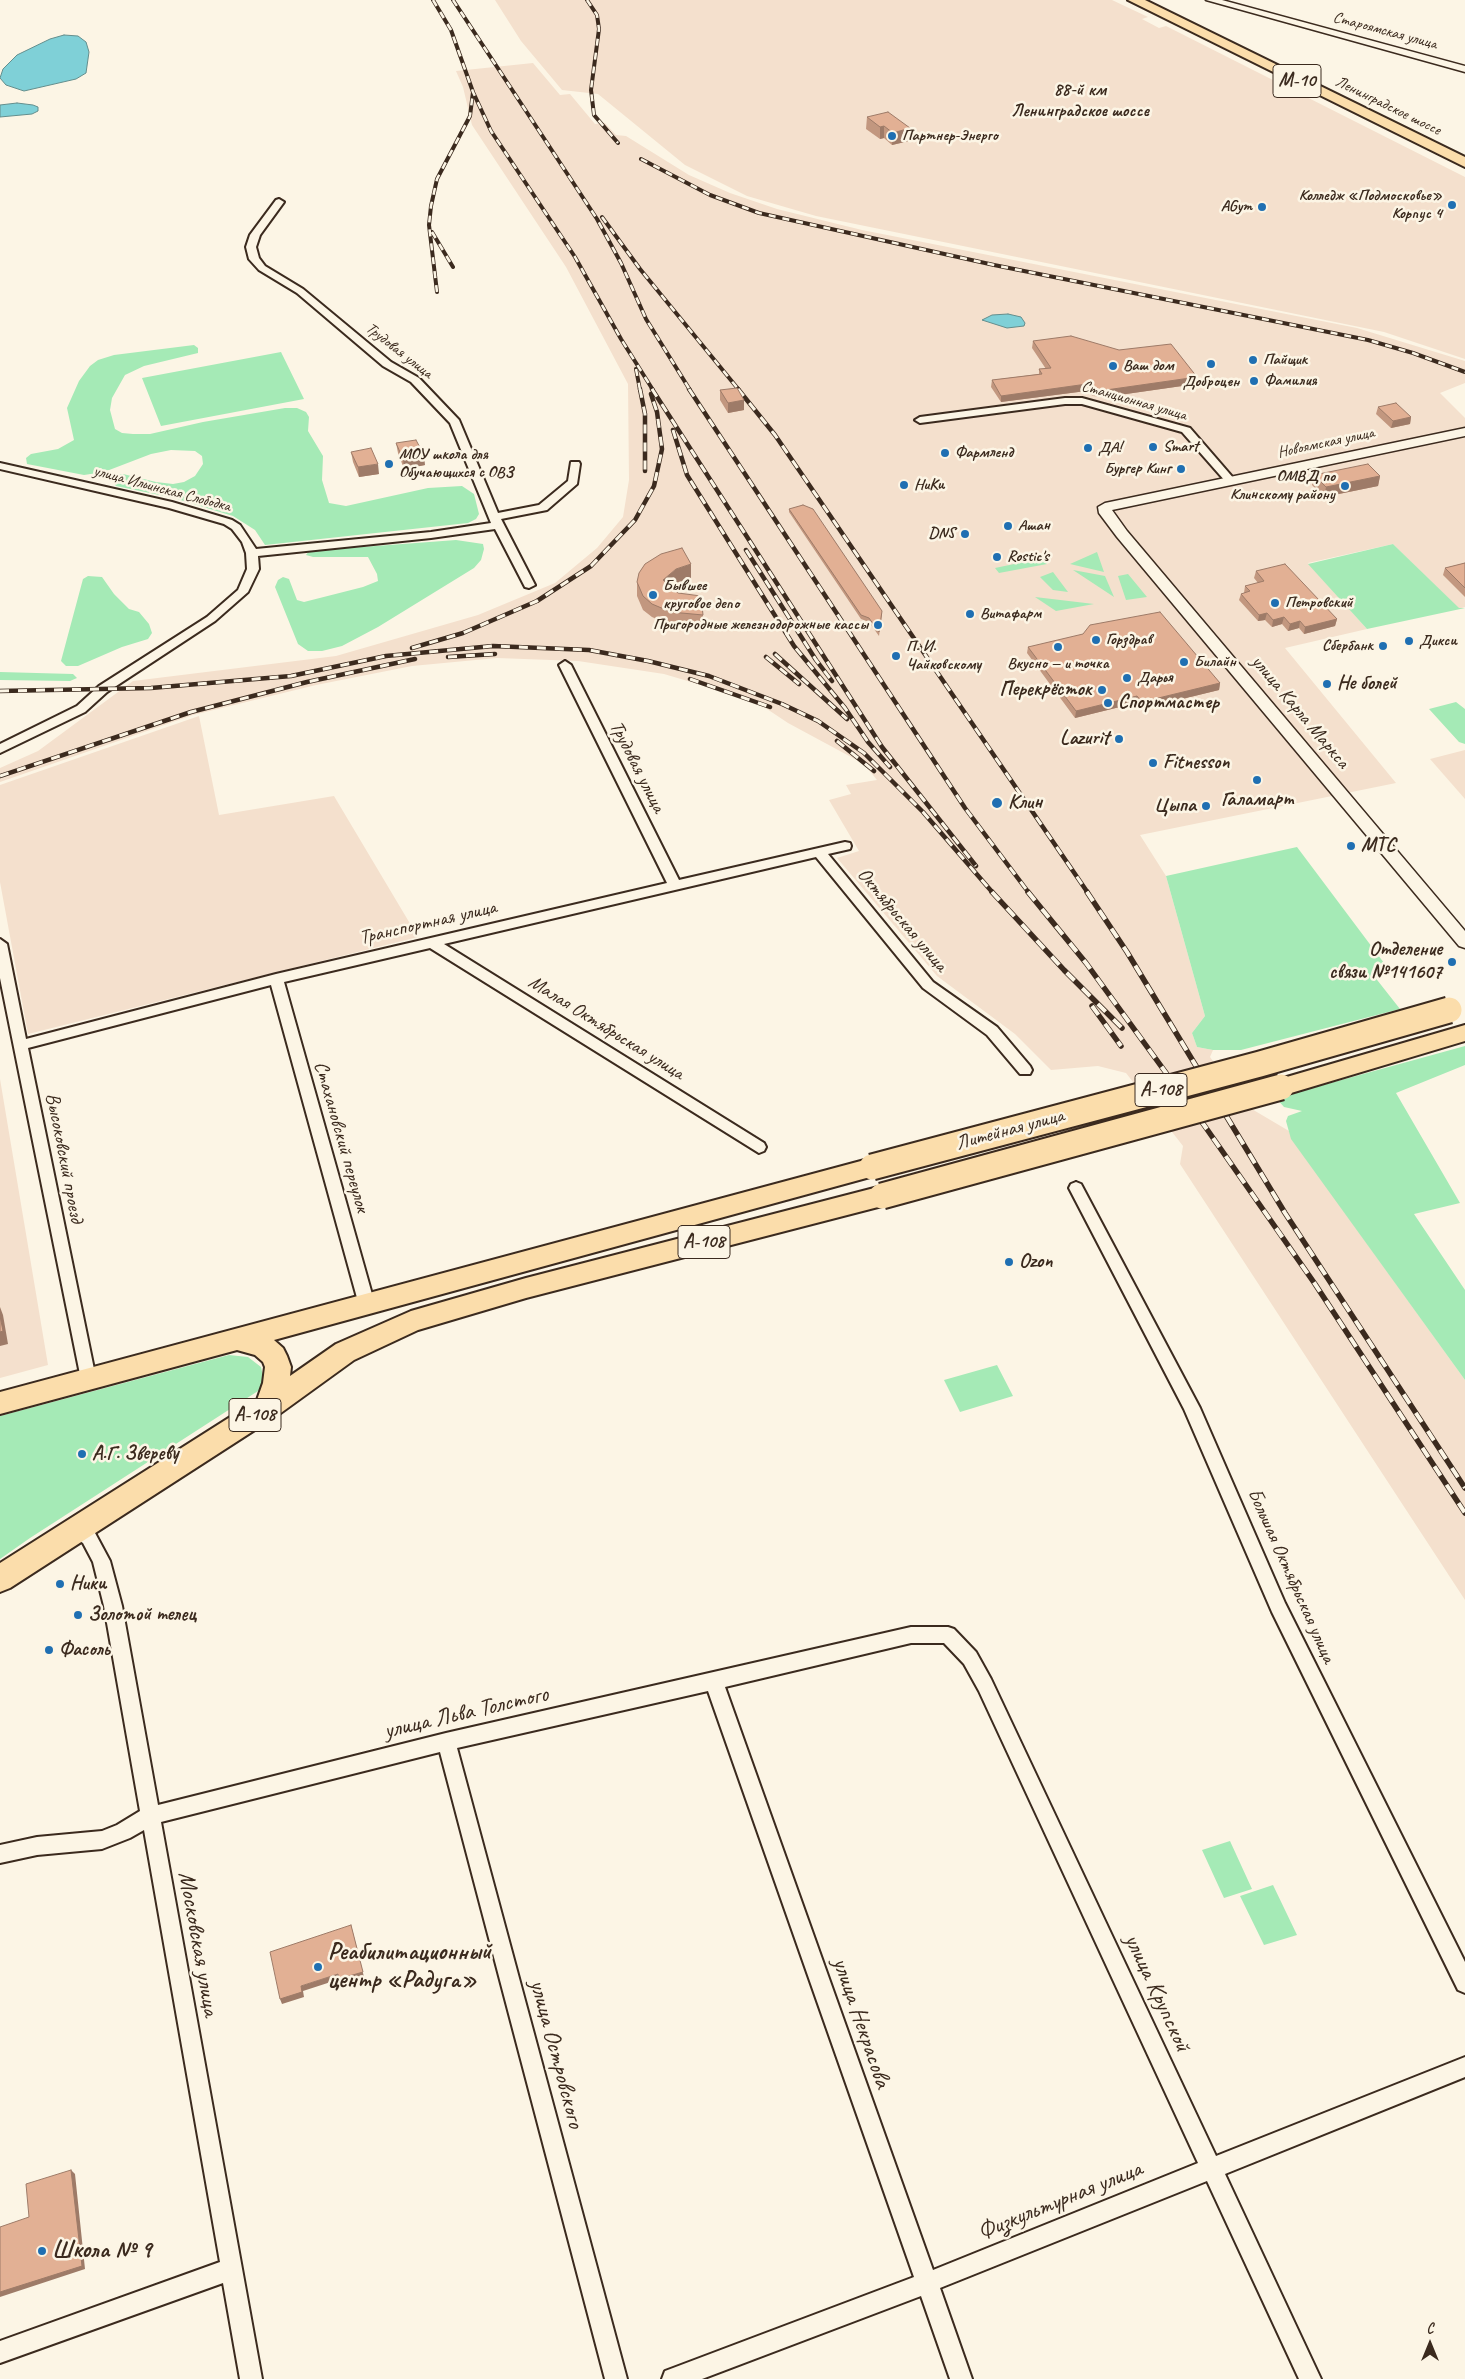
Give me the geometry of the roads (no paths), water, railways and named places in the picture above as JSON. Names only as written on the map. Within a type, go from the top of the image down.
[{"type":"highway","name":"Ленинградское шоссе","points":[[1135,0],[1465,163]]},
{"type":"highway","name":"Ленинградское шоссе","points":[[1148,0],[1238,47],[1465,156]]},
{"type":"highway","name":"Литейная улица","points":[[367,1304],[554,1251],[1260,1064],[1457,1008]]},
{"type":"highway","name":"Литейная улица","points":[[268,1407],[345,1352],[411,1322],[526,1288],[882,1196],[1282,1087],[1465,1033]]},
{"type":"highway","name":"А-108","points":[[0,1403],[367,1304]]},
{"type":"highway","points":[[237,1339],[254,1342],[264,1347],[274,1356],[278,1366],[276,1383],[268,1407]]},
{"type":"highway","name":"А-108","points":[[0,1579],[75,1529],[268,1407]]},
{"type":"street","name":"Староямская улица","points":[[1211,0],[1465,69]]},
{"type":"street","name":"Трудовая улица","points":[[279,202],[255,235],[251,248],[254,259],[262,268],[300,291],[387,364],[414,380],[455,422],[496,521],[530,585]]},
{"type":"street","name":"Станционная улица","points":[[920,420],[1065,401],[1082,401],[1186,430],[1230,480]]},
{"type":"street","name":"Новоямская улица","points":[[1106,507],[1465,432]]},
{"type":"street","points":[[0,748],[81,709],[114,683],[211,619],[237,598],[249,581],[253,568],[252,553],[431,535],[496,521],[543,508],[573,482],[575,464]]},
{"type":"street","name":"улица Ильинская Слободка","points":[[0,466],[216,517],[236,527],[252,553]]},
{"type":"street","name":"улица Карла Маркса","points":[[1106,507],[1116,513],[1465,922]]},
{"type":"street","name":"улица Карла Маркса","points":[[1106,507],[1106,513],[1122,534],[1465,942]]},
{"type":"street","name":"Трудовая улица","points":[[565,665],[675,885]]},
{"type":"street","name":"Транспортная улица","points":[[21,1045],[276,980],[845,846]]},
{"type":"street","name":"Октябрьская улица","points":[[819,852],[928,985],[992,1031],[1025,1070]]},
{"type":"street","name":"Малая Октябрьская улица","points":[[432,943],[759,1147]]},
{"type":"street","name":"Высоковский проезд","points":[[0,944],[88,1379]]},
{"type":"street","name":"Стахановский переулок","points":[[276,980],[367,1304]]},
{"type":"street","name":"Большая Октябрьская улица","points":[[1076,1188],[1192,1408],[1278,1606],[1465,1983]]},
{"type":"street","name":"Московская улица","points":[[75,1529],[89,1538],[101,1561],[113,1606],[251,2379]]},
{"type":"street","name":"улица Льва Толстого","points":[[0,1854],[37,1846],[102,1840],[123,1832],[150,1816],[446,1742],[912,1635],[948,1635]]},
{"type":"street","name":"улица Крупской","points":[[948,1635],[970,1658],[985,1686],[1310,2379]]},
{"type":"street","name":"улица Некрасова","points":[[714,1682],[926,2283],[962,2379]]},
{"type":"street","name":"улица Островского","points":[[446,1742],[616,2379]]},
{"type":"street","name":"Физкультурная улица","points":[[673,2379],[926,2283],[1465,2067]]},
{"type":"street","points":[[0,2352],[231,2268]]},
{"type":"water","points":[[64,35],[78,36],[86,42],[89,52],[86,73],[76,79],[24,91],[6,85],[0,78],[3,69],[17,55],[50,39]]},
{"type":"water","points":[[17,103],[33,105],[38,107],[38,111],[32,114],[0,117],[0,105]]},
{"type":"water","points":[[1008,314],[1021,317],[1025,323],[1024,326],[1007,328],[982,320],[992,315]]},
{"type":"railway","points":[[433,0],[451,30],[473,92]]},
{"type":"railway","points":[[453,0],[597,219],[621,263],[646,319],[690,390]]},
{"type":"railway","points":[[587,0],[597,15],[599,29],[591,90],[594,115],[618,143]]},
{"type":"railway","points":[[437,292],[429,225],[431,206],[437,179],[470,116],[473,92]]},
{"type":"railway","points":[[473,92],[491,131],[575,257],[621,339],[653,390]]},
{"type":"railway","points":[[641,159],[710,195],[759,213],[994,265],[1368,340],[1413,353],[1465,372]]},
{"type":"railway","points":[[602,217],[640,269],[739,390]]},
{"type":"railway","points":[[432,232],[453,267]]},
{"type":"railway","points":[[636,369],[640,390]]},
{"type":"railway","points":[[640,389],[645,414],[645,471]]},
{"type":"railway","points":[[652,389],[882,747],[976,866]]},
{"type":"railway","points":[[689,389],[965,808],[1029,893]]},
{"type":"railway","points":[[738,389],[775,435],[1088,893]]},
{"type":"railway","points":[[412,648],[463,633],[537,601],[591,566],[635,520],[654,486],[662,449],[657,412],[651,394]]},
{"type":"railway","points":[[673,430],[687,475],[794,646],[845,708],[868,742],[890,767]]},
{"type":"railway","points":[[746,550],[816,660],[832,681]]},
{"type":"railway","points":[[0,691],[151,688],[291,676],[386,656],[493,646],[589,650],[648,661],[709,676],[782,704],[818,721],[864,753],[923,812],[993,893]]},
{"type":"railway","points":[[448,657],[495,654]]},
{"type":"railway","points":[[775,654],[847,719]]},
{"type":"railway","points":[[766,657],[799,684]]},
{"type":"railway","points":[[0,776],[191,712],[307,682],[415,659]]},
{"type":"railway","points":[[690,679],[770,707]]},
{"type":"railway","points":[[837,741],[874,771]]},
{"type":"railway","points":[[992,892],[1064,970],[1122,1028]]},
{"type":"railway","points":[[1028,892],[1086,963],[1204,1125],[1315,1284],[1465,1513]]},
{"type":"railway","points":[[1087,892],[1127,952],[1285,1213],[1465,1488]]},
{"type":"railway","points":[[1092,1006],[1121,1046]]},
{"type":"place","name":"Партнер-Энерго","points":[[892,136]]},
{"type":"place","name":"Колледж «Подмосковье» Корпус 4","points":[[1452,205]]},
{"type":"place","name":"AGym","points":[[1262,207]]},
{"type":"place","name":"Пайщик","points":[[1253,360]]},
{"type":"place","name":"Доброцен","points":[[1211,364]]},
{"type":"place","name":"Ваш дом","points":[[1113,366]]},
{"type":"place","name":"Фамилия","points":[[1254,381]]},
{"type":"place","name":"Smart","points":[[1153,447]]},
{"type":"place","name":"ДА!","points":[[1088,448]]},
{"type":"place","name":"Фармленд","points":[[945,453]]},
{"type":"place","name":"МОУ школа для Обучающихся с ОВЗ","points":[[389,464]]},
{"type":"place","name":"Бургер Кинг","points":[[1181,469]]},
{"type":"place","name":"НиКи","points":[[904,485]]},
{"type":"place","name":"ОМВД по Клинскому району","points":[[1345,486]]},
{"type":"place","name":"Ашан","points":[[1008,526]]},
{"type":"place","name":"DNS","points":[[965,534]]},
{"type":"place","name":"Rostic's","points":[[997,557]]},
{"type":"place","name":"Бывшее круговое депо","points":[[653,595]]},
{"type":"place","name":"Петровский","points":[[1275,603]]},
{"type":"place","name":"Витафарм","points":[[970,614]]},
{"type":"place","name":"Пригородные железнодорожные кассы","points":[[878,625]]},
{"type":"place","name":"Горздрав","points":[[1096,640]]},
{"type":"place","name":"Дикси","points":[[1409,641]]},
{"type":"place","name":"Сбербанк","points":[[1383,646]]},
{"type":"place","name":"Вкусно — и точка","points":[[1058,647]]},
{"type":"place","name":"П. И. Чайковскому","points":[[896,656]]},
{"type":"place","name":"Билайн","points":[[1184,662]]},
{"type":"place","name":"Дарья","points":[[1127,678]]},
{"type":"place","name":"Не болей","points":[[1327,684]]},
{"type":"place","name":"Перекрёсток","points":[[1102,690]]},
{"type":"place","name":"Спортмастер","points":[[1108,703]]},
{"type":"place","name":"Lazurit","points":[[1119,739]]},
{"type":"place","name":"Fitnesson","points":[[1153,763]]},
{"type":"place","name":"Галамарт","points":[[1257,780]]},
{"type":"place","name":"Клин","points":[[997,803]]},
{"type":"place","name":"Цыпа","points":[[1206,806]]},
{"type":"place","name":"МТС","points":[[1351,846]]},
{"type":"place","name":"Отделение связи №141607","points":[[1452,962]]},
{"type":"place","name":"Ozon","points":[[1009,1262]]},
{"type":"place","name":"А.Г. Звереву","points":[[82,1454]]},
{"type":"place","name":"Ники","points":[[60,1584]]},
{"type":"place","name":"Золотой телец","points":[[78,1615]]},
{"type":"place","name":"Фасоль","points":[[49,1650]]},
{"type":"place","name":"Реабилитационный центр «Радуга»","points":[[318,1967]]},
{"type":"place","name":"Школа № 9","points":[[42,2251]]},
{"type":"district","name":"88-й км Ленинградское шоссе","points":[[1080,100]]}]
